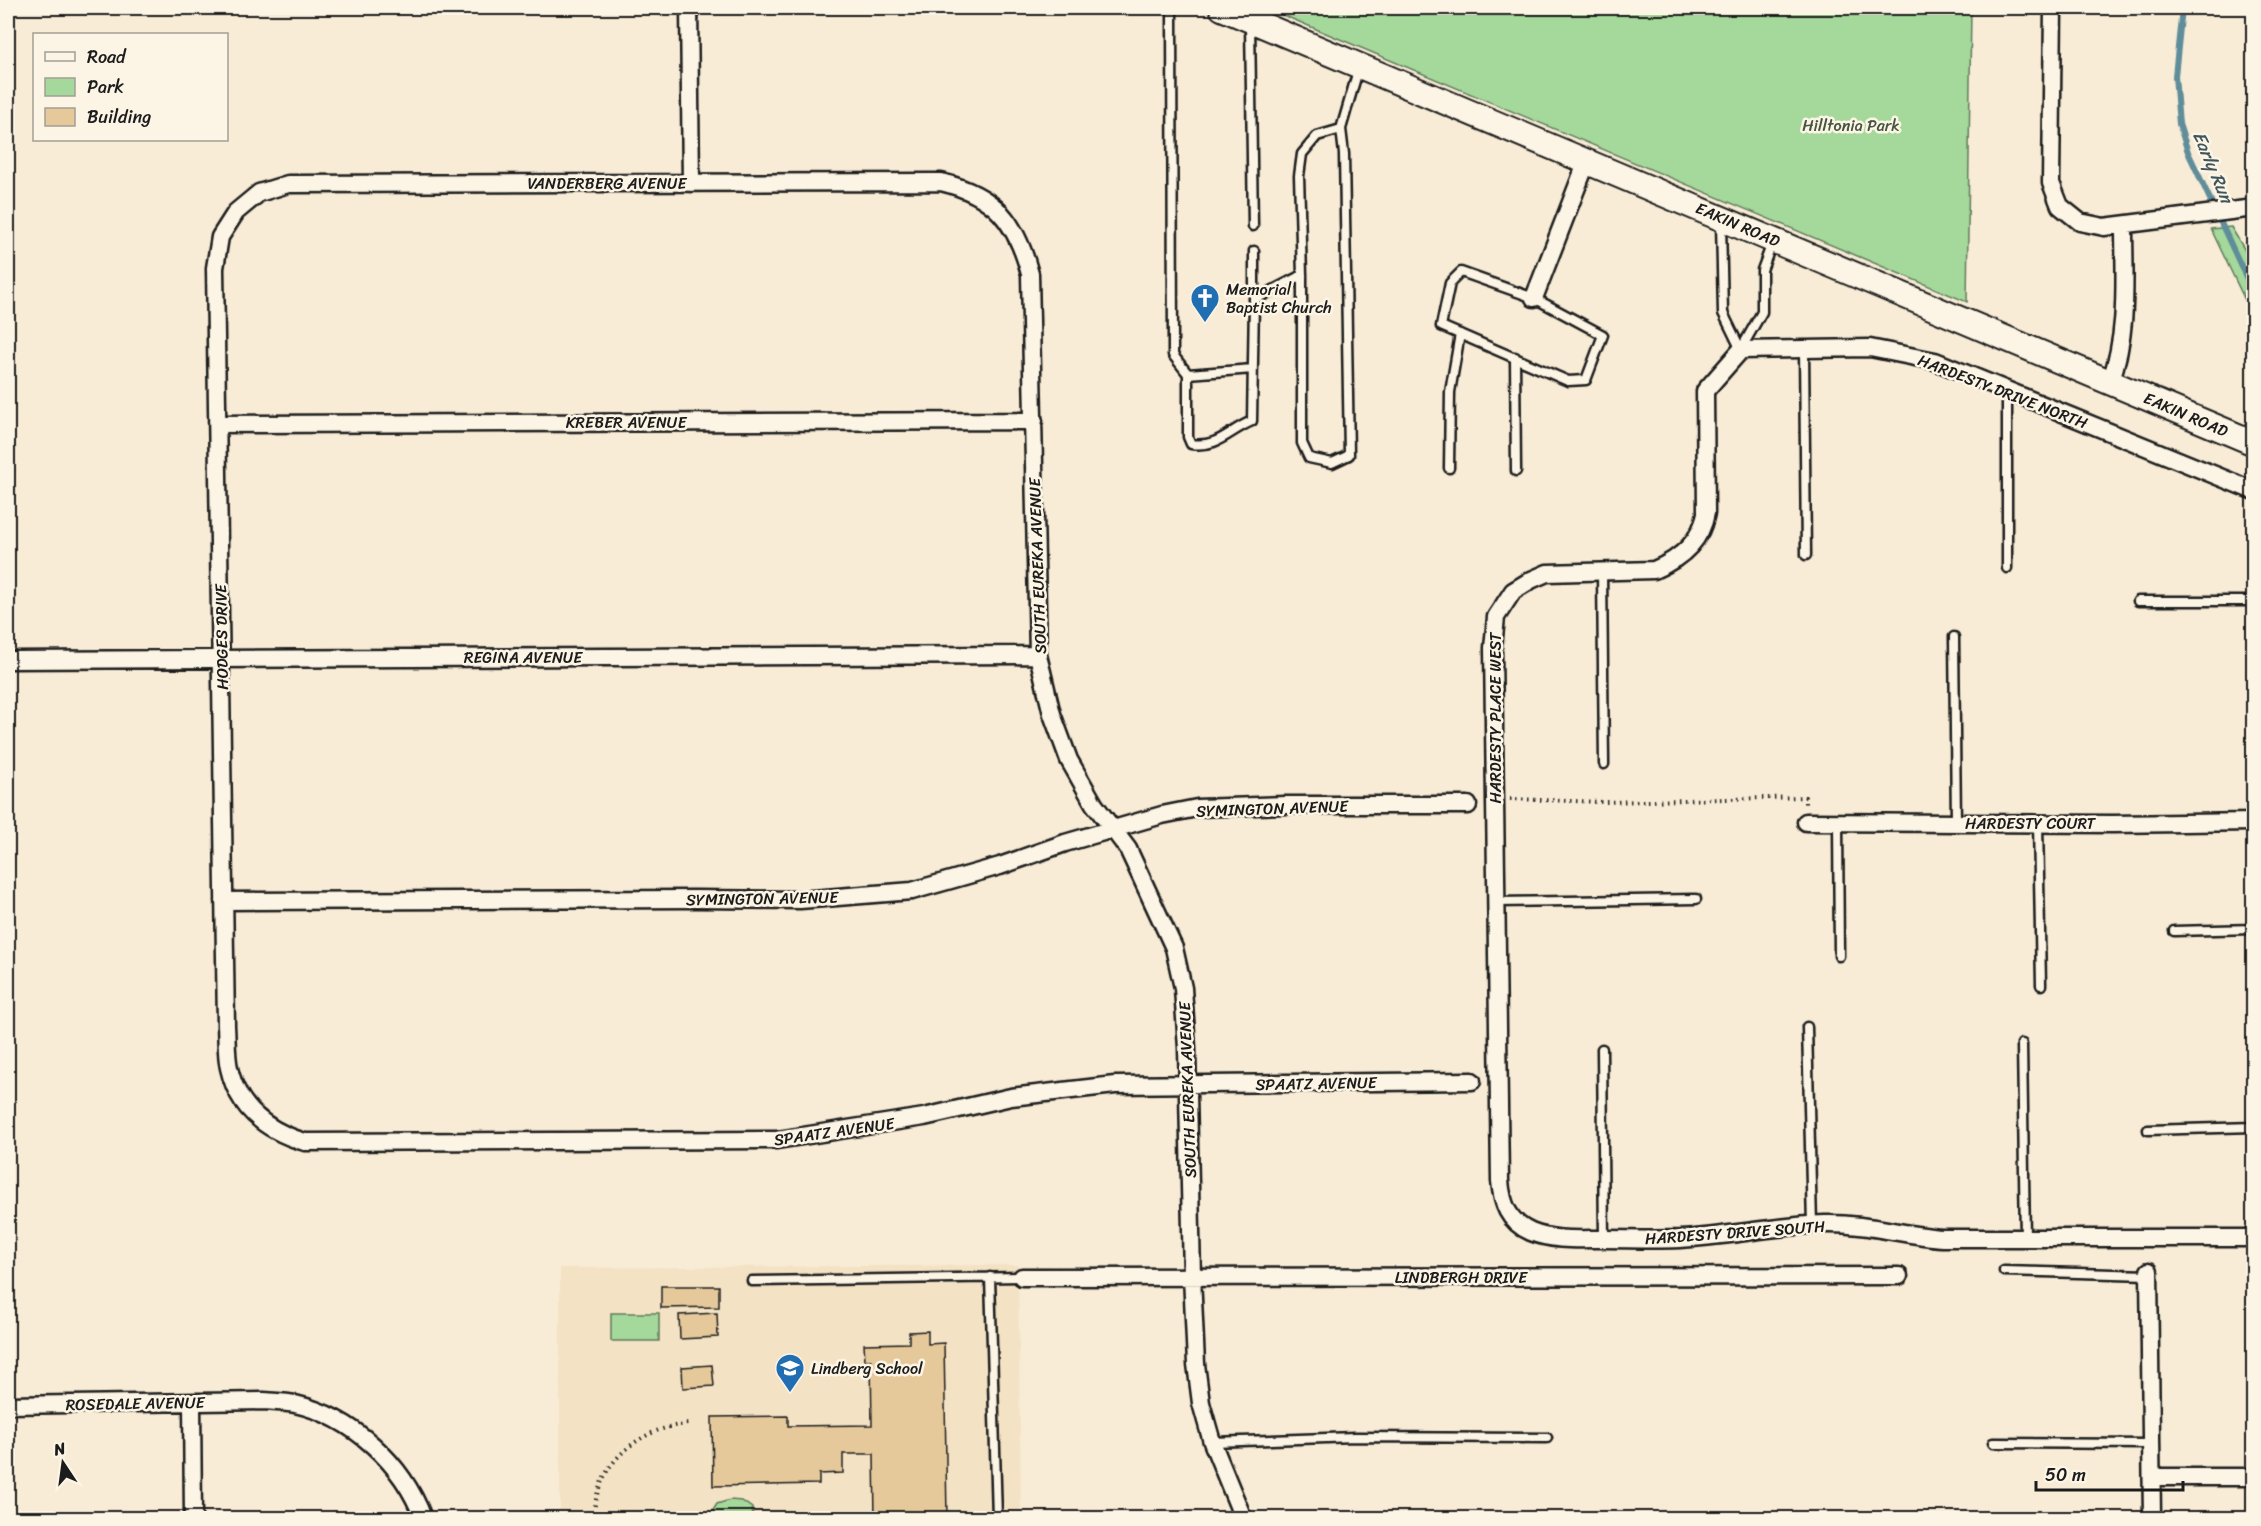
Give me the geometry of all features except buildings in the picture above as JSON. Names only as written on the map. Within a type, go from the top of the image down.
[{"type":"street","points":[[689,8],[690,183]]},
{"type":"street","name":"EAKIN ROAD","points":[[1222,8],[2253,443]]},
{"type":"street","points":[[2053,8],[2051,183],[2060,206],[2080,222],[2104,227],[2253,208]]},
{"type":"street","points":[[1534,298],[1587,161]]},
{"type":"street","name":"VANDERBERG AVENUE","points":[[236,212],[260,193],[288,184],[940,182],[963,188],[984,198]]},
{"type":"street","name":"SOUTH EUREKA AVENUE","points":[[984,198],[1000,211],[1016,230],[1030,274],[1038,655],[1052,714],[1069,760],[1094,804],[1128,849],[1174,948],[1183,988],[1188,1048],[1196,1364],[1202,1403],[1212,1442],[1243,1518]]},
{"type":"street","name":"HODGES DRIVE","points":[[228,1068],[215,267],[220,237],[236,212]]},
{"type":"street","points":[[2110,382],[2118,358],[2124,323],[2124,225]]},
{"type":"street","name":"HARDESTY DRIVE NORTH","points":[[1741,350],[1870,348],[1935,361],[2253,491]]},
{"type":"street","name":"HARDESTY PLACE WEST","points":[[1510,1217],[1502,1200],[1500,1181],[1492,648],[1496,617],[1513,591],[1547,573],[1653,570],[1669,564],[1694,543],[1704,525],[1706,513],[1705,391],[1741,350]]},
{"type":"street","name":"KREBER AVENUE","points":[[218,424],[1034,421]]},
{"type":"street","name":"REGINA AVENUE","points":[[8,660],[1038,655]]},
{"type":"street","name":"SYMINGTON AVENUE","points":[[224,901],[800,900],[878,894],[923,888],[1000,866],[1065,843],[1162,815],[1197,808],[1468,805]]},
{"type":"street","name":"HARDESTY COURT","points":[[1806,822],[2038,824],[2253,822]]},
{"type":"street","name":"SPAATZ AVENUE","points":[[228,1068],[243,1104],[272,1129],[284,1136],[305,1142],[777,1140],[924,1117],[1011,1097],[1115,1085],[1472,1081]]},
{"type":"street","name":"HARDESTY DRIVE SOUTH","points":[[1510,1217],[1529,1231],[1551,1238],[1679,1239],[1812,1225],[1874,1227],[1942,1238],[2253,1238]]},
{"type":"street","points":[[2149,1273],[2152,1518]]},
{"type":"street","name":"LINDBERGH DRIVE","points":[[1022,1277],[1899,1276]]},
{"type":"street","name":"ROSEDALE AVENUE","points":[[8,1405],[263,1401],[296,1404],[330,1416],[359,1434],[385,1456],[404,1481],[423,1518]]},
{"type":"street","points":[[192,1403],[193,1518]]},
{"type":"street","points":[[2152,1477],[2253,1478]]},
{"type":"lane","points":[[1172,8],[1173,355],[1188,374],[1188,437],[1191,444],[1204,446],[1217,443],[1224,435],[1252,421],[1254,251]]},
{"type":"lane","points":[[1250,20],[1253,226]]},
{"type":"lane","points":[[1341,129],[1317,136],[1302,154],[1299,176],[1302,275],[1302,443],[1309,458],[1332,463],[1349,455],[1344,154],[1341,129],[1360,65]]},
{"type":"lane","points":[[1721,217],[1723,313],[1741,350]]},
{"type":"lane","name":"HARDESTY PLACE WEST","points":[[1741,350],[1762,312],[1762,270],[1774,239]]},
{"type":"lane","points":[[1461,272],[1534,298],[1603,335],[1586,380],[1568,381],[1441,326],[1450,283],[1461,272]]},
{"type":"lane","points":[[1254,300],[1302,275]]},
{"type":"lane","points":[[1449,468],[1450,392],[1460,334]]},
{"type":"lane","points":[[1804,350],[1806,555]]},
{"type":"lane","points":[[1515,357],[1516,471]]},
{"type":"lane","points":[[1188,374],[1253,369]]},
{"type":"lane","points":[[2007,390],[2007,568]]},
{"type":"lane","points":[[1602,572],[1604,765]]},
{"type":"lane","points":[[2138,601],[2253,601]]},
{"type":"lane","points":[[1954,637],[1956,823]]},
{"type":"lane","points":[[1838,822],[1839,956]]},
{"type":"lane","points":[[2038,824],[2041,985]]},
{"type":"lane","points":[[1496,902],[1696,899]]},
{"type":"lane","points":[[2174,931],[2253,929]]},
{"type":"lane","points":[[1807,1027],[1812,1225]]},
{"type":"lane","points":[[2022,1044],[2025,1238]]},
{"type":"lane","points":[[1602,1049],[1604,1239]]},
{"type":"lane","points":[[2148,1130],[2253,1127]]},
{"type":"lane","points":[[2004,1271],[2149,1273]]},
{"type":"lane","points":[[990,1277],[997,1518]]},
{"type":"lane","points":[[752,1281],[1022,1277]]},
{"type":"lane","points":[[1212,1442],[1355,1437],[1547,1438]]},
{"type":"lane","points":[[1993,1443],[2151,1444]]},
{"type":"path","points":[[1494,798],[1605,802],[1805,797],[1806,822]]},
{"type":"path","points":[[594,1518],[594,1503],[604,1475],[621,1453],[644,1436],[668,1425],[688,1424]]},
{"type":"shaded area","name":"Lindberg School","points":[[1018,1265],[1021,1518],[560,1518],[560,1268]]},
{"type":"green space","name":"Hilltonia Park","points":[[1266,8],[1971,8],[1967,302]]},
{"type":"green space","points":[[2231,227],[2253,264],[2253,317],[2211,229]]},
{"type":"green space","points":[[611,1313],[659,1313],[659,1341],[611,1341]]},
{"type":"green space","points":[[730,1500],[742,1501],[752,1508],[753,1518],[713,1518],[712,1512],[717,1504]]},
{"type":"waterway","name":"Early Run","points":[[2182,8],[2175,76],[2179,124],[2188,152],[2254,294]]},
{"type":"place","name":"Memorial Baptist Church","points":[[1205,324]]},
{"type":"place","name":"Lindberg School","points":[[790,1394]]}]
